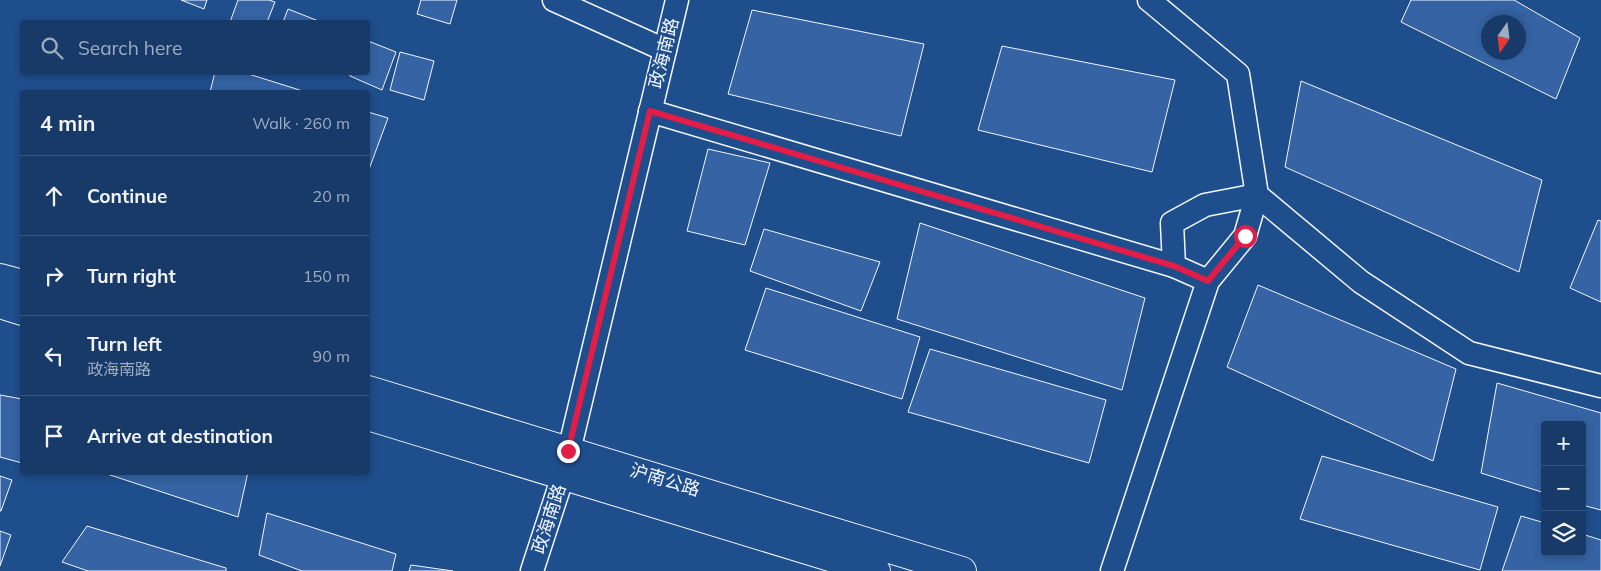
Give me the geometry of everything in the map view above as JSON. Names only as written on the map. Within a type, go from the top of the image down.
[{"type":"main road","points":[[0,278],[20,283]]},
{"type":"main road","points":[[0,304],[20,310]]},
{"type":"main road","name":"沪南公路","points":[[370,391],[565,463],[876,571]]},
{"type":"main road","name":"沪南公路","points":[[370,416],[565,463],[962,571]]},
{"type":"street","points":[[554,0],[665,50]]},
{"type":"street","name":"政海南路","points":[[532,571],[565,463],[677,0]]},
{"type":"street","points":[[1112,571],[1208,281],[1245,236],[1257,195],[1238,74],[1149,0]]},
{"type":"street","points":[[650,111],[1174,266],[1208,281]]},
{"type":"street","points":[[1174,266],[1172,223],[1205,205],[1257,195]]},
{"type":"street","points":[[1257,195],[1361,282],[1469,353],[1601,386]]},
{"type":"building","points":[[181,0],[207,0],[204,9]]},
{"type":"building","points":[[238,0],[269,0],[275,2],[268,20],[231,20]]},
{"type":"building","points":[[421,0],[457,0],[450,24],[417,14]]},
{"type":"building","points":[[1411,0],[1514,0],[1580,38],[1556,99],[1401,22]]},
{"type":"building","points":[[288,9],[316,20],[284,20]]},
{"type":"building","points":[[752,10],[924,44],[901,136],[728,94]]},
{"type":"building","points":[[370,42],[396,52],[382,90],[350,76],[370,75]]},
{"type":"building","points":[[1002,46],[1175,80],[1152,172],[978,130]]},
{"type":"building","points":[[400,52],[434,61],[424,100],[390,90]]},
{"type":"building","points":[[214,75],[252,75],[300,90],[210,90]]},
{"type":"building","points":[[1301,81],[1542,180],[1519,272],[1285,167]]},
{"type":"building","points":[[370,113],[388,118],[370,167]]},
{"type":"building","points":[[708,149],[770,163],[745,245],[687,231]]},
{"type":"building","points":[[1598,220],[1601,221],[1601,302],[1570,288]]},
{"type":"building","points":[[920,223],[1145,298],[1122,390],[897,319]]},
{"type":"building","points":[[764,229],[880,262],[861,311],[750,271]]},
{"type":"building","points":[[1258,285],[1456,369],[1433,461],[1227,367]]},
{"type":"building","points":[[766,288],[920,337],[902,399],[745,350]]},
{"type":"building","points":[[930,349],[1106,400],[1089,463],[908,412]]},
{"type":"building","points":[[1497,383],[1601,413],[1601,510],[1586,506],[1586,421],[1541,421],[1541,492],[1481,473]]},
{"type":"building","points":[[0,395],[20,399],[20,462],[0,457]]},
{"type":"building","points":[[1322,456],[1498,507],[1480,570],[1300,519]]},
{"type":"building","points":[[110,475],[247,475],[238,517]]},
{"type":"building","points":[[0,476],[12,480],[1,511],[0,511]]},
{"type":"building","points":[[267,513],[396,554],[392,571],[302,571],[259,555]]},
{"type":"building","points":[[1521,516],[1541,522],[1541,556],[1586,556],[1586,535],[1601,540],[1601,571],[1502,571]]},
{"type":"building","points":[[87,526],[226,568],[226,571],[88,571],[62,562]]},
{"type":"building","points":[[0,531],[11,535],[0,566]]},
{"type":"building","points":[[411,565],[453,571],[409,571]]},
{"type":"route","points":[[568,451],[650,111],[1174,266],[1208,281],[1245,236]]}]
